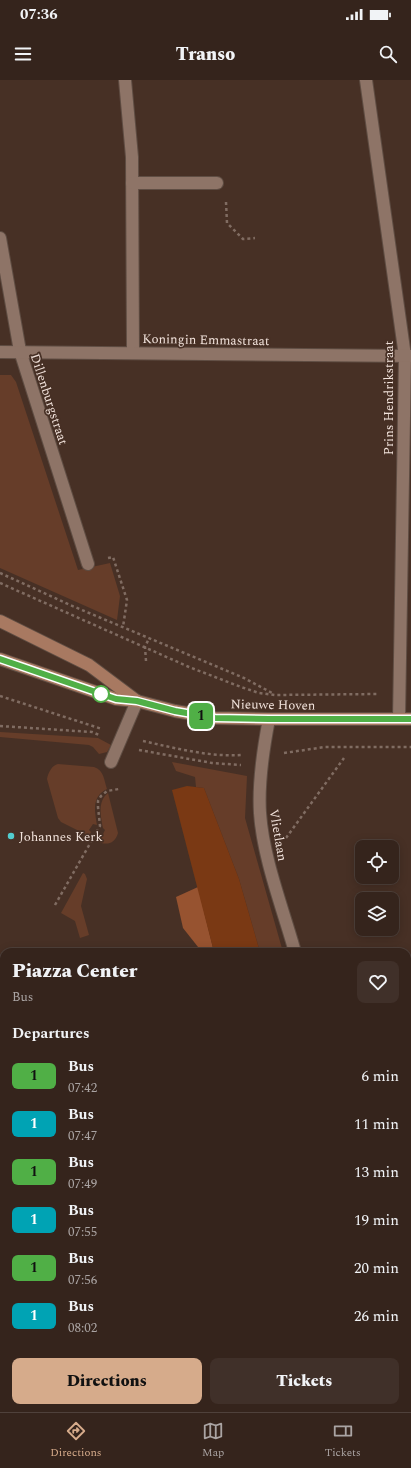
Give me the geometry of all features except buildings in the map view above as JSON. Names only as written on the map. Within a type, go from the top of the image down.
[{"type":"street","points":[[125,80],[132,157],[133,352]]},
{"type":"street","name":"Prins Hendrikstraat","points":[[366,80],[408,356],[399,719]]},
{"type":"street","points":[[132,183],[217,183]]},
{"type":"street","name":"Dillenburgstraat","points":[[0,238],[20,351],[88,564]]},
{"type":"street","name":"Koningin Emmastraat","points":[[0,352],[133,352],[408,356]]},
{"type":"street","name":"Nieuwe Hoven","points":[[0,621],[89,665],[137,701]]},
{"type":"street","name":"Nieuwe Hoven","points":[[0,659],[116,699],[137,701],[175,711],[215,718],[411,719]]},
{"type":"street","points":[[111,762],[137,701]]},
{"type":"street","name":"Vlietlaan","points":[[269,719],[262,755],[260,818],[266,852],[294,948]]},
{"type":"path","points":[[217,183],[226,193],[227,223],[244,239],[255,238]]},
{"type":"path","points":[[88,564],[113,557],[127,600],[123,627]]},
{"type":"path","points":[[0,573],[244,678],[275,695]]},
{"type":"path","points":[[0,583],[189,667],[260,693],[275,695],[399,694]]},
{"type":"path","points":[[146,661],[145,648],[149,638]]},
{"type":"path","points":[[398,747],[411,747]]},
{"type":"path","points":[[284,842],[344,758]]},
{"type":"path","points":[[55,905],[100,826],[98,801],[107,791],[119,789]]},
{"type":"shaded area","points":[[0,375],[11,375],[16,382],[78,570],[110,563],[120,596],[117,620],[0,568]]},
{"type":"shaded area","points":[[0,732],[98,738],[111,745],[107,752],[99,754],[89,745],[0,737]]},
{"type":"shaded area","points":[[172,762],[247,776],[245,818],[282,948],[259,948],[239,879],[204,788],[196,787],[195,777],[176,771]]},
{"type":"shaded area","points":[[58,764],[94,767],[102,773],[107,789],[98,796],[96,800],[95,810],[97,825],[93,824],[89,830],[91,832],[89,836],[61,822],[58,818],[47,779],[48,774],[54,766]]},
{"type":"shaded area","points":[[187,786],[204,788],[239,879],[259,948],[213,948],[172,790]]},
{"type":"shaded area","points":[[108,793],[118,833],[115,840],[107,844],[97,841],[99,837],[101,838],[105,830],[101,819],[101,805]]},
{"type":"shaded area","points":[[83,873],[87,879],[81,906],[89,935],[80,938],[75,921],[61,913]]},
{"type":"shaded area","points":[[198,887],[213,948],[199,948],[183,928],[176,897]]},
{"type":"bus line","name":"1","points":[[0,659],[116,699],[137,701],[175,711],[215,718],[411,719]]},
{"type":"place","name":"Johannes Kerk","points":[[11,836]]}]
